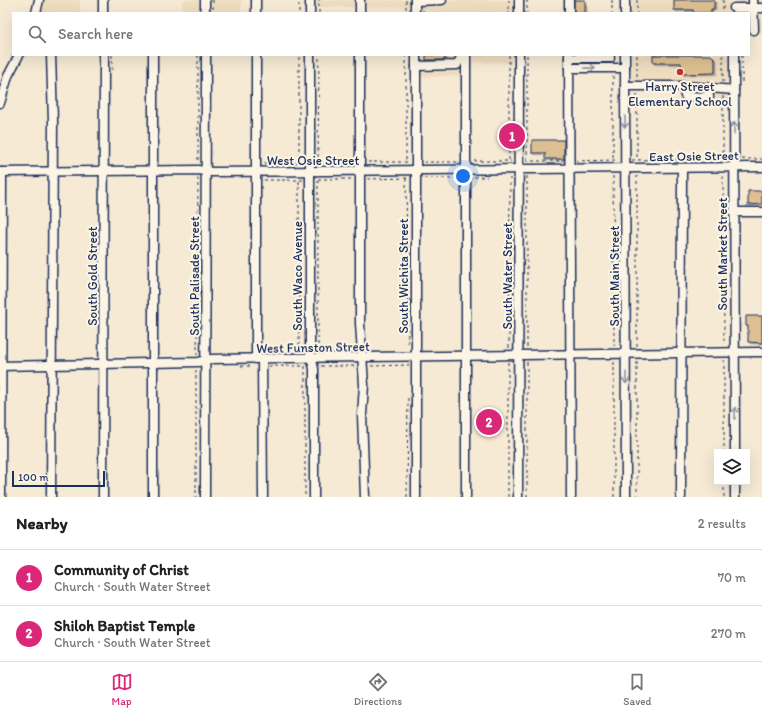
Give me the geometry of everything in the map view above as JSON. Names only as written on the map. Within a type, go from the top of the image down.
[{"type":"street","points":[[36,12],[39,0]]},
{"type":"street","points":[[103,0],[103,12]]},
{"type":"street","points":[[205,0],[206,12]]},
{"type":"street","points":[[256,0],[256,12]]},
{"type":"street","points":[[310,0],[310,12]]},
{"type":"street","points":[[360,0],[360,12]]},
{"type":"street","points":[[415,12],[415,0],[442,0]]},
{"type":"street","points":[[519,0],[519,12]]},
{"type":"street","points":[[569,0],[569,12]]},
{"type":"street","points":[[625,0],[625,12]]},
{"type":"street","points":[[734,7],[756,5],[754,30]]},
{"type":"street","points":[[0,103],[8,76],[18,56]]},
{"type":"street","points":[[51,56],[51,497]]},
{"type":"street","name":"South Gold Street","points":[[103,497],[104,56]]},
{"type":"street","points":[[153,56],[153,497]]},
{"type":"street","name":"South Palisade Street","points":[[204,497],[205,361],[202,171],[206,56]]},
{"type":"street","points":[[256,56],[256,172],[263,497]]},
{"type":"street","name":"South Waco Avenue","points":[[310,56],[310,352],[314,369],[314,497]]},
{"type":"street","points":[[360,56],[360,347],[362,358],[365,497]]},
{"type":"street","name":"South Wichita Street","points":[[416,56],[411,360],[416,497]]},
{"type":"street","points":[[416,66],[457,65],[462,56]]},
{"type":"street","points":[[466,56],[466,497]]},
{"type":"street","name":"South Water Street","points":[[518,497],[518,356],[523,165],[519,56]]},
{"type":"street","points":[[571,497],[569,56],[610,56],[612,68]]},
{"type":"street","name":"South Main Street","points":[[625,56],[626,497]]},
{"type":"street","name":"South Market Street","points":[[734,56],[735,449]]},
{"type":"street","points":[[569,68],[625,68]]},
{"type":"street","points":[[625,86],[683,86],[734,90]]},
{"type":"street","name":"East Osie Street","points":[[626,164],[682,168],[734,163],[762,167]]},
{"type":"street","name":"West Osie Street","points":[[1,172],[153,170],[256,172],[510,170],[523,165],[626,164]]},
{"type":"street","points":[[681,497],[682,168]]},
{"type":"street","points":[[1,172],[1,497]]},
{"type":"street","points":[[734,212],[762,212]]},
{"type":"street","name":"West Funston Street","points":[[1,366],[197,362],[259,359],[362,358],[411,360],[508,356],[762,352]]},
{"type":"street","points":[[735,485],[735,497]]},
{"type":"path","points":[[213,0],[213,12]]},
{"type":"path","points":[[299,12],[300,0]]},
{"type":"path","points":[[319,0],[319,12]]},
{"type":"path","points":[[406,0],[406,12]]},
{"type":"path","points":[[509,0],[509,12]]},
{"type":"path","points":[[527,0],[527,12]]},
{"type":"path","points":[[612,0],[612,12]]},
{"type":"path","points":[[637,0],[637,12]]},
{"type":"path","points":[[723,0],[723,12]]},
{"type":"path","points":[[196,497],[197,362],[202,171],[198,56]]},
{"type":"path","points":[[299,56],[299,354],[305,366],[305,497]]},
{"type":"path","points":[[318,352],[319,56]]},
{"type":"path","points":[[406,56],[406,171],[411,360]]},
{"type":"path","points":[[508,497],[510,170],[509,56]]},
{"type":"path","points":[[527,56],[523,165],[527,356],[527,497]]},
{"type":"path","points":[[637,56],[637,497]]},
{"type":"path","points":[[723,56],[724,449]]},
{"type":"path","points":[[612,68],[614,497]]},
{"type":"path","points":[[260,163],[509,161],[523,165],[569,165],[734,163],[762,159]]},
{"type":"path","points":[[407,497],[408,396]]},
{"type":"path","points":[[724,485],[724,497]]},
{"type":"shaded area","points":[[43,0],[80,0],[80,12],[39,12]]},
{"type":"shaded area","points":[[182,0],[200,0],[200,12],[182,12]]},
{"type":"shaded area","points":[[209,0],[242,0],[241,12],[209,12]]},
{"type":"shaded area","points":[[312,0],[410,0],[410,7],[312,7]]},
{"type":"shaded area","points":[[418,0],[512,0],[512,12],[418,12]]},
{"type":"shaded area","points":[[632,0],[729,0],[729,12],[632,12]]},
{"type":"shaded area","points":[[737,0],[762,0],[762,32],[750,32],[750,12],[737,12]]},
{"type":"shaded area","points":[[419,56],[512,56],[511,63],[469,62],[468,76],[419,77]]},
{"type":"shaded area","name":"Harry Street Elementary School","points":[[632,56],[729,56],[729,101],[682,102],[682,89],[631,89]]},
{"type":"building","points":[[574,0],[585,0],[585,12],[574,12]]},
{"type":"building","points":[[674,0],[714,0],[714,9],[711,9],[711,12],[674,10]]},
{"type":"building","points":[[426,56],[445,56],[445,60],[426,60]]},
{"type":"building","points":[[653,56],[712,56],[715,59],[715,73],[682,74],[681,63],[653,63]]},
{"type":"building","points":[[532,140],[564,140],[564,159],[545,159],[545,153],[532,153]]},
{"type":"building","points":[[748,191],[762,191],[762,204],[748,205]]},
{"type":"building","points":[[746,316],[762,316],[762,343],[748,342],[748,326],[746,326]]},
{"type":"place","name":"Harry Street Elementary School","points":[[680,72]]},
{"type":"place","name":"Community of Christ","points":[[512,136]]},
{"type":"place","name":"Shiloh Baptist Temple","points":[[489,422]]}]
